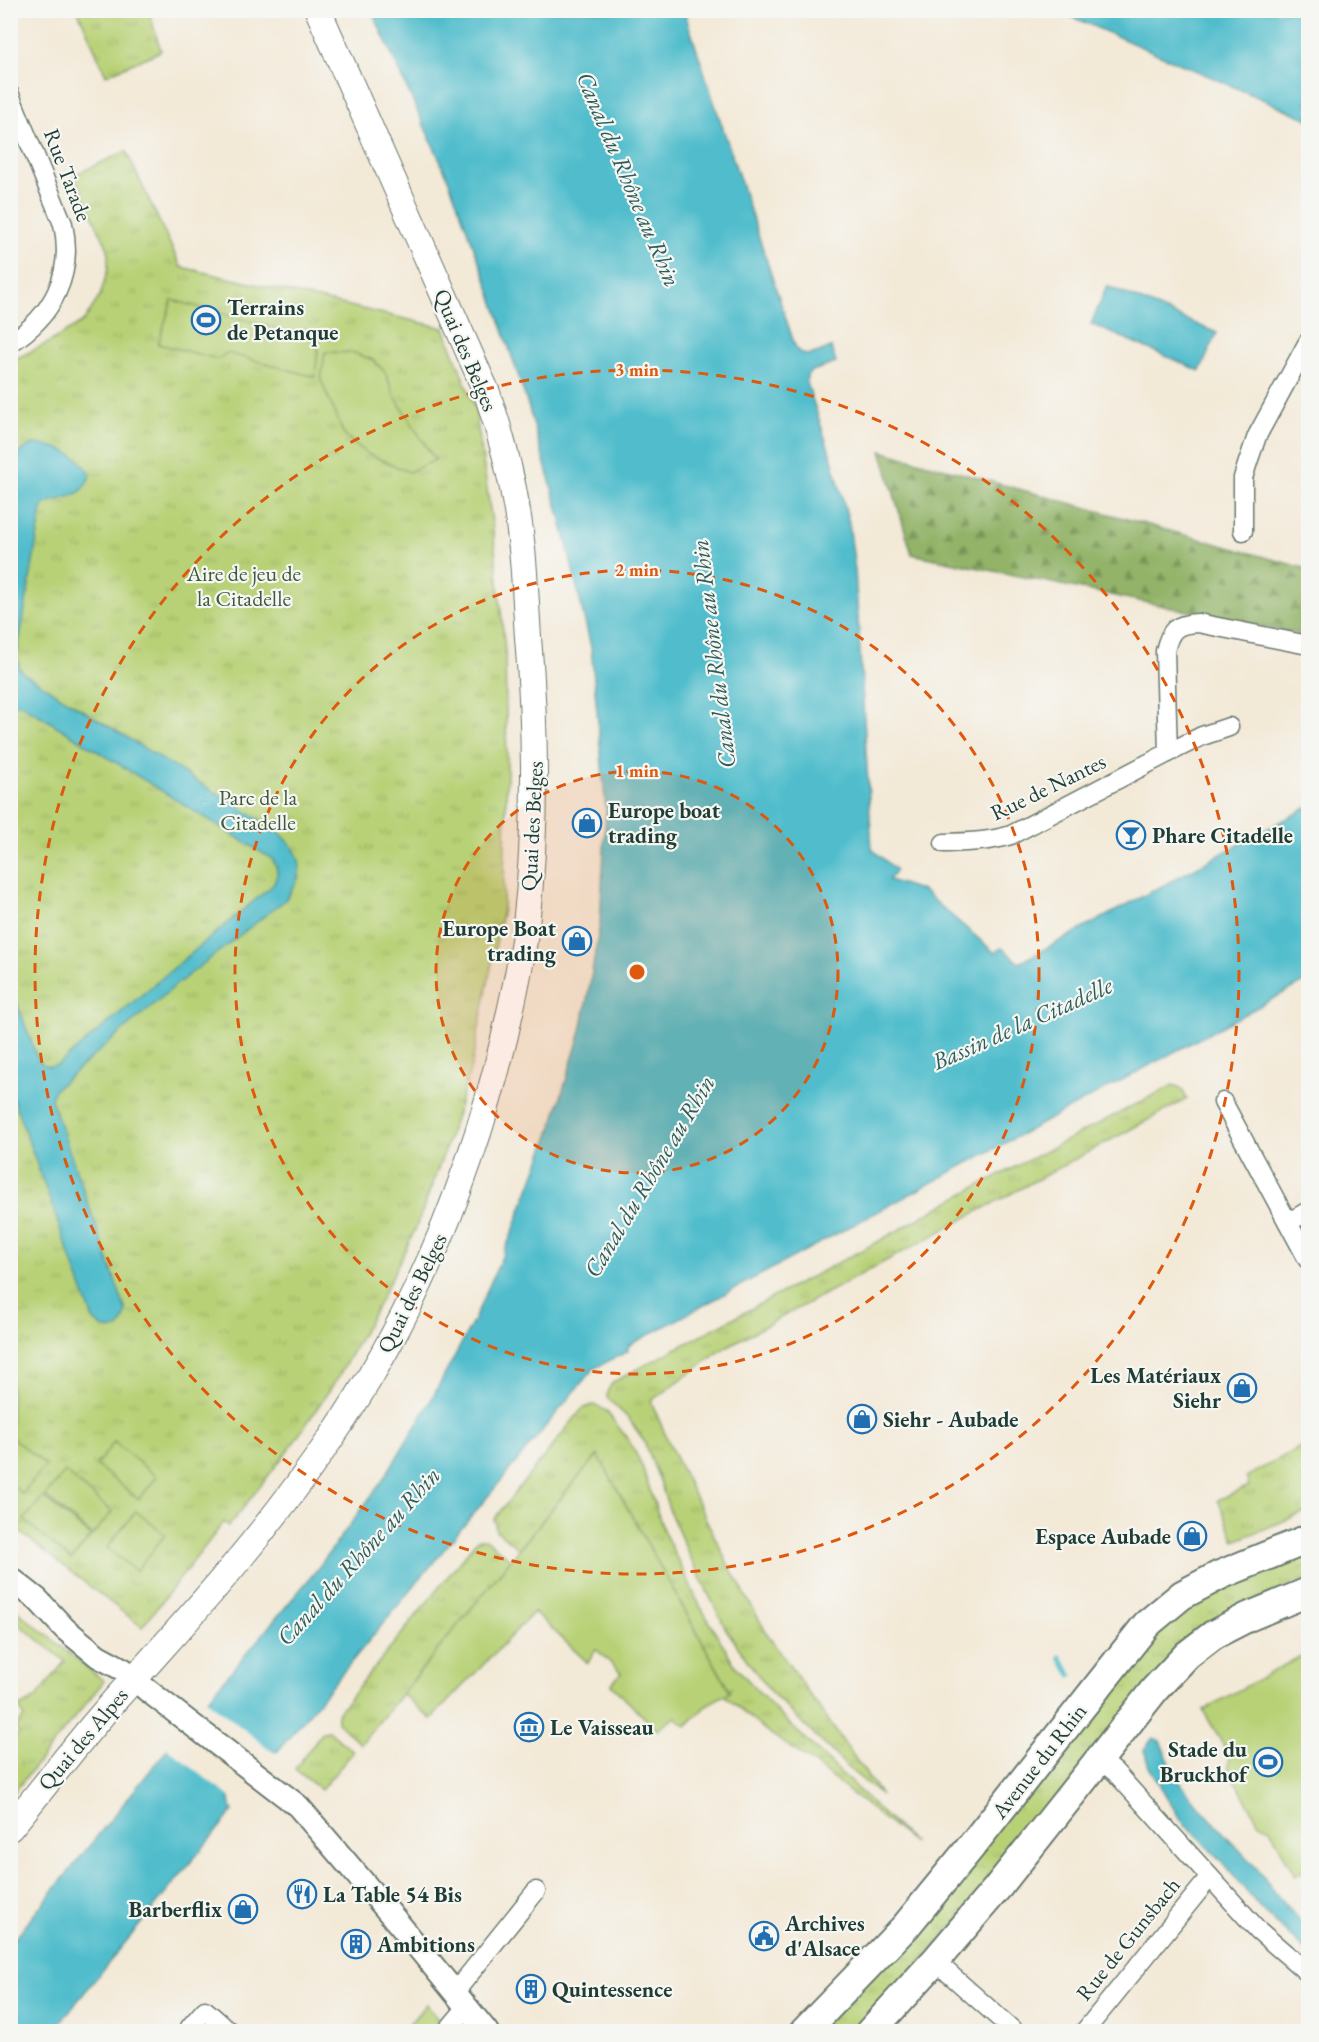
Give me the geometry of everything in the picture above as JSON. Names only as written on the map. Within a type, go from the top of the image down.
[{"type":"main road","name":"Quai des Belges","points":[[134,1679],[258,1536],[332,1437],[394,1333],[422,1280],[448,1220],[493,1082],[516,987],[526,929],[534,842],[536,772],[534,704],[522,546],[508,465],[499,426],[473,358],[318,10]]},
{"type":"main road","name":"Avenue du Rhin","points":[[804,2031],[913,1917],[1147,1623],[1182,1595],[1220,1575],[1308,1539]]},
{"type":"main road","name":"Avenue du Rhin","points":[[870,2031],[935,1961],[998,1887],[1155,1689],[1187,1654],[1213,1635],[1248,1617],[1308,1592]]},
{"type":"main road","name":"Quai des Alpes","points":[[10,1828],[99,1718],[134,1679]]},
{"type":"street","name":"Rue Tarade","points":[[10,95],[63,224],[67,240],[64,275],[49,306],[33,326],[10,343]]},
{"type":"street","points":[[1243,531],[1243,478],[1248,462],[1257,436],[1308,342]]},
{"type":"street","points":[[1168,753],[1165,651],[1169,635],[1177,627],[1185,623],[1198,623],[1308,645]]},
{"type":"street","name":"Rue de Nantes","points":[[944,843],[980,842],[1011,835],[1202,736],[1229,727]]},
{"type":"street","points":[[1223,1102],[1308,1260]]},
{"type":"street","points":[[1289,1222],[1308,1211]]},
{"type":"street","points":[[10,1578],[38,1600],[65,1629],[98,1656],[124,1670],[298,1806],[487,2031]]},
{"type":"street","points":[[1100,1759],[1115,1772],[1258,1930],[1308,1973]]},
{"type":"street","name":"Rue de Gunsbach","points":[[1084,2031],[1210,1877]]},
{"type":"street","points":[[446,2031],[460,2000],[537,1891]]},
{"type":"street","points":[[935,1961],[1015,2031]]},
{"type":"street","points":[[190,2027],[205,2010],[230,2031]]},
{"type":"green space","points":[[78,11],[149,11],[161,51],[106,75]]},
{"type":"green space","name":"Parc de la Citadelle","points":[[126,151],[181,267],[444,328],[475,408],[493,529],[505,652],[507,771],[503,908],[471,1068],[445,1150],[416,1228],[339,1376],[290,1448],[229,1526],[224,1522],[142,1627],[11,1525],[11,361],[83,322],[100,296],[108,269],[108,249],[74,175]]},
{"type":"green space","name":"Terrains de Petanque","points":[[172,300],[319,340],[315,377],[227,353],[218,359],[158,344]]},
{"type":"green space","points":[[325,352],[354,353],[373,360],[385,372],[395,397],[435,460],[409,472],[368,454],[344,435],[321,380]]},
{"type":"green space","points":[[881,451],[1308,569],[1308,636],[912,554]]},
{"type":"green space","points":[[1173,1085],[1181,1088],[1187,1099],[726,1347],[651,1401],[671,1448],[728,1564],[769,1637],[881,1795],[854,1773],[770,1691],[726,1629],[671,1515],[644,1441],[629,1419],[607,1398],[608,1390],[613,1382],[959,1196]]},
{"type":"green space","points":[[592,1405],[607,1412],[629,1441],[641,1463],[664,1532],[700,1606],[736,1667],[779,1714],[914,1843],[808,1759],[766,1731],[725,1696],[730,1691],[598,1456],[519,1549],[496,1530],[494,1519],[582,1409]]},
{"type":"green space","points":[[10,1436],[46,1465],[22,1494],[11,1484]]},
{"type":"green space","points":[[114,1442],[157,1477],[139,1499],[96,1465]]},
{"type":"green space","points":[[1308,1443],[1308,1511],[1235,1541],[1218,1500],[1249,1486],[1246,1477]]},
{"type":"green space","points":[[598,1455],[730,1692],[708,1704],[686,1726],[675,1717],[657,1730],[611,1685],[621,1673],[596,1649],[588,1663],[534,1612],[431,1719],[402,1694]]},
{"type":"green space","points":[[65,1472],[112,1512],[92,1535],[45,1496]]},
{"type":"green space","points":[[43,1497],[91,1536],[71,1560],[24,1520]]},
{"type":"green space","points":[[136,1511],[165,1535],[136,1571],[107,1548]]},
{"type":"green space","points":[[478,1539],[486,1539],[511,1560],[361,1744],[337,1722],[337,1714]]},
{"type":"green space","points":[[1308,1547],[1308,1578],[1238,1607],[859,2031],[818,2032],[1173,1612]]},
{"type":"green space","points":[[11,1606],[104,1681],[11,1796],[11,1744],[19,1733],[15,1729],[24,1717],[19,1707],[36,1698],[65,1661],[11,1618]]},
{"type":"green space","name":"Stade du Bruckhof","points":[[1308,1652],[1308,1868],[1295,1876],[1270,1828],[1259,1823],[1228,1768],[1229,1755],[1203,1710]]},
{"type":"green space","points":[[329,1731],[353,1752],[321,1790],[295,1769],[322,1732]]},
{"type":"green space","points":[[426,2004],[445,2027],[441,2031],[403,2032]]},
{"type":"water","points":[[372,11],[684,11],[795,346],[798,351],[806,355],[831,347],[836,363],[812,371],[807,375],[807,383],[833,462],[849,523],[855,570],[872,849],[896,870],[889,880],[923,891],[994,952],[1002,948],[1019,963],[1308,807],[1308,980],[628,1346],[628,1351],[593,1369],[277,1752],[269,1752],[229,1798],[233,1811],[53,2031],[11,2032],[11,1943],[208,1699],[315,1572],[383,1480],[429,1404],[473,1322],[512,1234],[550,1133],[581,1031],[591,978],[600,923],[606,810],[591,647],[561,520],[528,405],[487,282],[447,176]]},
{"type":"water","points":[[1058,11],[1308,11],[1308,119]]},
{"type":"water","points":[[1107,286],[1217,333],[1200,371],[1091,324]]},
{"type":"water","points":[[33,444],[50,446],[66,452],[80,461],[90,474],[87,483],[78,493],[44,505],[42,510],[17,655],[19,667],[23,673],[279,832],[294,849],[300,864],[297,881],[285,900],[176,985],[54,1090],[51,1099],[126,1311],[122,1324],[114,1329],[104,1328],[93,1319],[11,1093],[11,986],[38,1060],[48,1066],[59,1064],[273,885],[277,872],[272,859],[21,704],[15,704],[11,709],[11,500],[19,455]]},
{"type":"water","points":[[1153,1738],[1160,1741],[1176,1777],[1195,1802],[1261,1873],[1274,1892],[1308,1930],[1308,1953],[1261,1909],[1222,1862],[1180,1819],[1149,1767],[1144,1750]]},
{"type":"pier","points":[[205,1699],[273,1752],[280,1753],[271,1754],[232,1799],[232,1803],[231,1798],[166,1747]]},
{"type":"waterway","points":[[1060,1657],[1071,1675]]},
{"type":"place","name":"Terrains de Petanque","points":[[206,320]]},
{"type":"place","name":"Europe boat trading","points":[[587,823]]},
{"type":"place","name":"Phare Citadelle","points":[[1131,835]]},
{"type":"place","name":"Europe Boat trading","points":[[577,941]]},
{"type":"place","name":"Les Matériaux Siehr","points":[[1242,1388]]},
{"type":"place","name":"Siehr - Aubade","points":[[862,1419]]},
{"type":"place","name":"Espace Aubade","points":[[1192,1536]]},
{"type":"place","name":"Le Vaisseau","points":[[529,1727]]},
{"type":"place","name":"Stade du Bruckhof","points":[[1268,1762]]},
{"type":"place","name":"La Table 54 Bis","points":[[302,1894]]},
{"type":"place","name":"Barberflix","points":[[243,1909]]},
{"type":"place","name":"Archives d'Alsace","points":[[764,1936]]},
{"type":"place","name":"Ambitions","points":[[356,1944]]},
{"type":"place","name":"Quintessence","points":[[531,1989]]},
{"type":"water label","name":"Canal du Rhône au Rhin","points":[[629,179]]},
{"type":"water label","name":"Canal du Rhône au Rhin","points":[[713,654]]},
{"type":"water label","name":"Bassin de la Citadelle","points":[[1022,1023]]},
{"type":"water label","name":"Canal du Rhône au Rhin","points":[[649,1176]]},
{"type":"water label","name":"Canal du Rhône au Rhin","points":[[358,1556]]},
{"type":"park label","name":"Aire de jeu de la Citadelle","points":[[244,586]]}]
